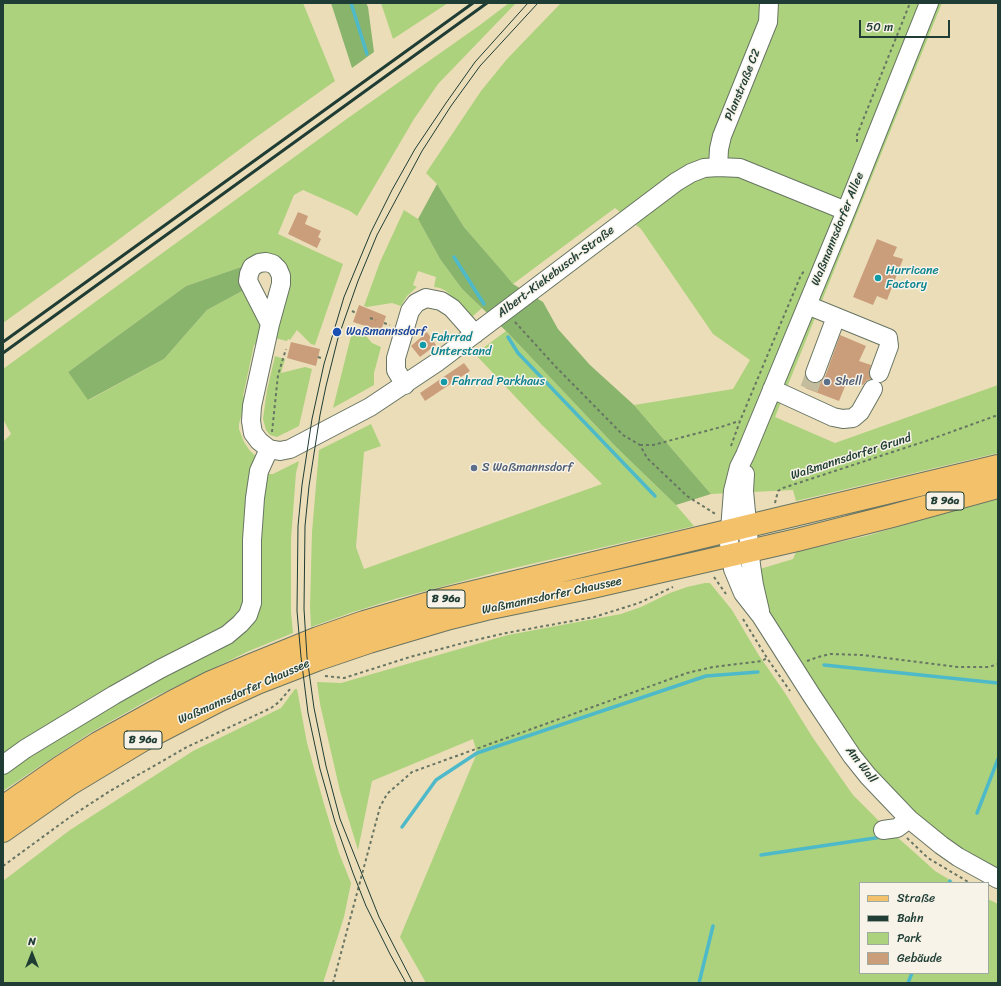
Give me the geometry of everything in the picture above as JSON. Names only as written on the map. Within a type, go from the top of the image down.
[{"type":"main road","name":"Waßmannsdorfer Chaussee","points":[[319,658],[364,622],[436,601],[731,521],[998,466]]},
{"type":"main road","name":"Waßmannsdorfer Chaussee","points":[[3,831],[70,784],[143,740],[218,701],[293,667],[369,642],[472,613],[844,529],[998,486]]},
{"type":"main road","name":"Waßmannsdorfer Chaussee","points":[[3,807],[59,768],[134,722],[211,682],[293,667]]},
{"type":"street","name":"Planstraße C2","points":[[718,167],[719,149],[722,136],[768,22],[769,3]]},
{"type":"street","name":"Waßmannsdorfer Allee","points":[[740,553],[731,521],[744,491],[745,455],[846,211],[929,3]]},
{"type":"street","name":"Albert-Kiekebusch-Straße","points":[[271,443],[280,451],[290,449],[370,406],[405,385],[436,364],[676,182],[691,173],[704,168],[740,168],[846,211]]},
{"type":"street","points":[[405,385],[396,370],[396,358],[410,311],[416,302],[426,298],[442,301],[452,308],[475,334]]},
{"type":"street","points":[[807,305],[888,338],[889,346],[876,381],[860,412],[853,418],[843,419],[833,417],[809,388]]},
{"type":"street","points":[[809,388],[836,317]]},
{"type":"street","points":[[3,765],[114,695],[160,669],[227,635],[248,615],[252,603],[252,540],[255,498],[259,471],[271,443],[259,441],[253,433],[251,421],[252,406],[270,324]]},
{"type":"street","points":[[772,390],[809,388]]},
{"type":"street","name":"Am Wall","points":[[740,553],[754,585],[761,616],[852,756],[868,776],[909,819],[958,857],[998,879]]},
{"type":"street","points":[[883,830],[897,828],[909,819]]},
{"type":"path","points":[[505,311],[555,366],[623,435],[640,445],[653,445],[740,421]]},
{"type":"path","points":[[352,312],[356,313]]},
{"type":"path","points":[[370,318],[376,320]]},
{"type":"path","points":[[384,323],[394,326]]},
{"type":"path","points":[[271,443],[278,376],[286,349]]},
{"type":"path","name":"Waßmannsdorfer Grund","points":[[775,504],[778,491],[783,488],[926,441],[998,415]]},
{"type":"path","points":[[640,445],[646,458],[687,496],[731,521]]},
{"type":"path","points":[[708,578],[713,577]]},
{"type":"path","points":[[319,658],[344,678],[410,657],[468,642],[506,633],[594,617],[639,603],[675,586]]},
{"type":"path","points":[[333,983],[340,950],[354,908],[380,807],[388,794],[412,772],[687,673],[713,667],[762,661],[782,650]]},
{"type":"path","points":[[795,669],[808,661],[830,654],[862,655],[958,667],[983,667],[998,664]]},
{"type":"path","points":[[3,866],[70,817],[110,791],[187,747],[271,708],[279,702],[293,667]]},
{"type":"path","points":[[940,866],[968,882]]},
{"type":"green space","points":[[3,3],[303,3],[335,81],[3,323]]},
{"type":"green space","points":[[331,3],[366,3],[368,7],[374,52],[352,68]]},
{"type":"green space","points":[[381,3],[448,3],[393,39]]},
{"type":"green space","points":[[509,3],[516,3],[438,84],[414,119],[357,216],[350,211],[303,190],[294,195],[278,234],[343,264],[315,345],[311,344],[297,330],[290,340],[288,339],[287,341],[274,338],[287,268],[244,266],[186,286],[68,372],[89,400],[164,359],[207,310],[244,290],[262,324],[260,342],[254,345],[243,396],[246,398],[239,424],[239,429],[244,442],[250,451],[257,457],[247,596],[241,616],[3,759],[3,442],[11,434],[3,419],[3,369]]},
{"type":"green space","points":[[561,3],[942,3],[775,417],[835,443],[998,385],[998,453],[796,501],[793,490],[711,494],[634,405],[733,389],[750,360],[713,334],[641,229],[615,208],[513,284],[464,227],[437,184],[426,173],[481,91],[507,59]]},
{"type":"green space","points":[[437,184],[464,227],[513,284],[543,302],[558,329],[590,365],[634,405],[711,494],[676,505],[617,448],[506,331],[462,289],[440,259],[418,219]]},
{"type":"green space","points":[[404,210],[418,219],[440,259],[462,289],[482,308],[472,317],[446,291],[434,287],[436,277],[418,271],[413,285],[417,287],[407,296],[401,306],[392,303],[367,307],[364,306],[380,262]]},
{"type":"green space","points":[[244,266],[244,290],[207,310],[164,359],[88,400],[68,372],[186,286]]},
{"type":"green space","points":[[353,328],[361,330],[372,343],[381,347],[374,373],[374,385],[333,408]]},
{"type":"green space","points":[[506,331],[617,448],[676,505],[694,526],[497,572],[395,599],[311,627],[312,532],[319,450],[371,424],[381,446],[364,452],[356,547],[364,569],[602,484],[541,424],[475,354]]},
{"type":"green space","points":[[275,356],[285,359],[281,373],[305,367],[312,369],[299,426],[277,437],[270,435],[266,430],[263,419],[267,390]]},
{"type":"green space","points":[[299,461],[296,473],[291,539],[291,612],[293,633],[249,651],[152,698],[90,733],[3,791],[3,770],[250,626],[265,474],[273,474]]},
{"type":"green space","points":[[998,499],[998,870],[956,847],[906,806],[858,751],[781,634],[765,604],[760,569],[793,559],[796,552],[866,536]]},
{"type":"green space","points":[[710,583],[732,610],[758,654],[785,693],[813,738],[853,795],[881,823],[935,871],[953,882],[859,882],[859,974],[989,974],[989,900],[998,904],[998,983],[426,983],[400,937],[477,753],[473,739],[372,781],[358,850],[340,791],[320,704],[317,682],[341,683],[508,635],[621,614],[687,587]]},
{"type":"green space","points":[[295,689],[297,689],[307,743],[324,804],[339,853],[351,883],[344,917],[323,983],[3,983],[3,881],[70,830],[193,751],[281,708]]},
{"type":"building","points":[[298,212],[308,216],[305,224],[321,231],[318,237],[321,239],[317,248],[288,234]]},
{"type":"building","name":"Hurricane Factory","points":[[877,239],[897,247],[893,256],[903,259],[887,300],[877,296],[873,305],[853,297]]},
{"type":"building","points":[[359,305],[386,316],[381,331],[353,322]]},
{"type":"building","name":"Fahrrad Unterstand","points":[[427,332],[436,345],[420,357],[411,346]]},
{"type":"building","points":[[840,335],[866,346],[859,361],[871,365],[869,374],[871,379],[867,380],[863,385],[848,379],[839,401],[805,388],[808,380],[812,383],[817,383],[825,377]]},
{"type":"building","points":[[291,342],[320,349],[316,366],[287,358]]},
{"type":"building","name":"Fahrrad Parkhaus","points":[[464,363],[470,371],[425,401],[420,393]]},
{"type":"waterway","points":[[351,3],[367,54]]},
{"type":"waterway","points":[[454,257],[484,304]]},
{"type":"waterway","points":[[508,337],[518,353],[655,496]]},
{"type":"waterway","points":[[824,665],[998,683]]},
{"type":"waterway","points":[[402,827],[436,780],[477,753],[706,676],[758,672]]},
{"type":"waterway","points":[[977,813],[998,759]]},
{"type":"waterway","points":[[761,855],[882,837]]},
{"type":"waterway","points":[[699,983],[713,926]]},
{"type":"waterway","points":[[908,983],[912,974]]},
{"type":"tunnel","points":[[809,389],[815,373]]},
{"type":"tram line","points":[[406,983],[366,906],[353,873],[335,822],[320,769],[308,713],[297,611],[298,526],[302,485],[312,419],[324,364],[344,297],[371,232],[415,149],[446,103],[475,62],[528,3]]},
{"type":"tram line","points":[[413,983],[379,917],[340,819],[326,766],[314,708],[307,657],[304,609],[305,526],[309,486],[320,415],[338,338],[358,281],[377,235],[422,151],[451,106],[480,66],[538,3]]},
{"type":"railway","points":[[3,342],[473,3]]},
{"type":"railway","points":[[3,353],[487,3]]},
{"type":"place","name":"Hurricane Factory","points":[[878,278]]},
{"type":"place","name":"Waßmannsdorf","points":[[337,332]]},
{"type":"place","name":"Fahrrad Unterstand","points":[[423,345]]},
{"type":"place","name":"Fahrrad Parkhaus","points":[[444,382]]},
{"type":"place","name":"Shell","points":[[827,382]]},
{"type":"place","name":"S Waßmannsdorf","points":[[474,468]]}]
